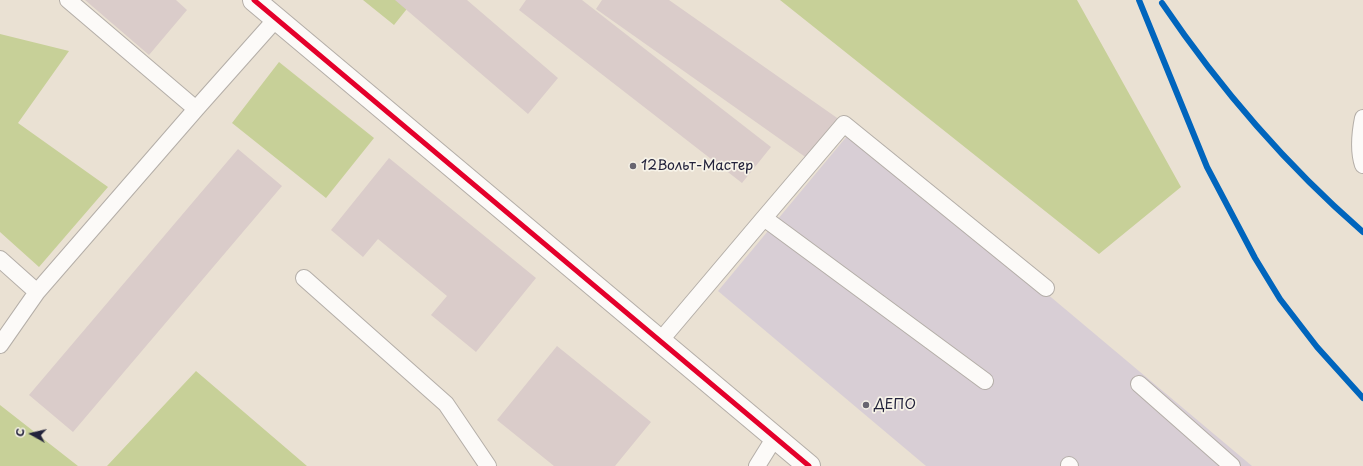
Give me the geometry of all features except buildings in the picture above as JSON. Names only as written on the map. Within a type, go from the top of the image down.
[{"type":"main road","points":[[254,0],[809,466]]},
{"type":"lane","points":[[68,0],[196,109]]},
{"type":"lane","points":[[0,345],[37,292],[276,18]]},
{"type":"lane","points":[[1363,118],[1360,132],[1363,165]]},
{"type":"lane","points":[[660,341],[844,124],[1046,288]]},
{"type":"lane","points":[[764,218],[986,381]]},
{"type":"lane","points":[[0,259],[37,292]]},
{"type":"lane","points":[[304,278],[446,404],[488,466]]},
{"type":"lane","points":[[1139,384],[1232,466]]},
{"type":"lane","points":[[757,466],[774,438]]},
{"type":"shaded area","points":[[852,130],[1252,466],[926,466],[718,291]]},
{"type":"green space","points":[[363,0],[414,0],[394,25]]},
{"type":"green space","points":[[780,0],[1077,0],[1181,187],[1099,254]]},
{"type":"green space","points":[[0,34],[69,51],[18,123],[108,187],[39,267],[0,232]]},
{"type":"green space","points":[[279,62],[374,138],[326,198],[232,123]]},
{"type":"green space","points":[[196,371],[307,466],[107,466]]},
{"type":"green space","points":[[0,405],[78,466],[0,466]]},
{"type":"transit line","points":[[254,0],[809,466]]},
{"type":"transit line","points":[[1139,0],[1207,167],[1255,258],[1280,299],[1317,347],[1363,398]]},
{"type":"transit line","points":[[1162,3],[1230,95],[1255,124],[1307,180],[1363,232]]},
{"type":"place","name":"12Вольт-Мастер","points":[[633,166]]},
{"type":"place","name":"ДЕПО","points":[[866,405]]}]
